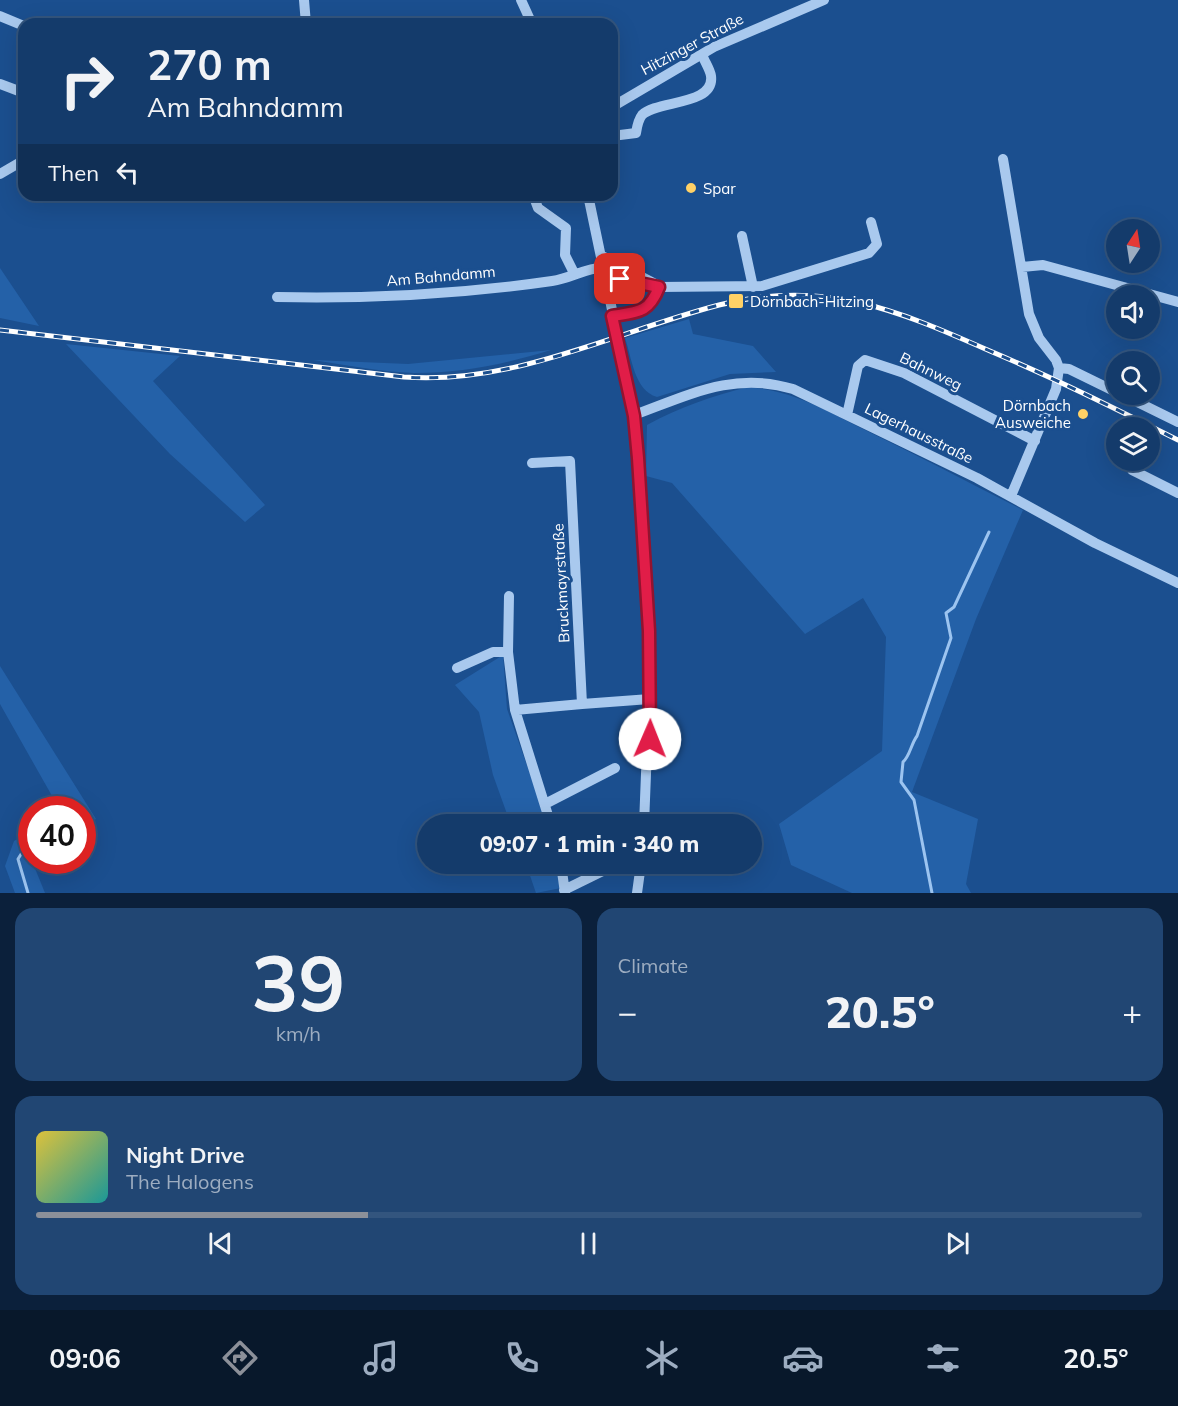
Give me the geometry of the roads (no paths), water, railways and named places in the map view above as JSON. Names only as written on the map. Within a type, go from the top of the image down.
[{"type":"street","points":[[304,0],[306,18]]},
{"type":"street","points":[[521,0],[529,18]]},
{"type":"street","name":"Hitzinger Straße","points":[[618,103],[739,35],[823,0]]},
{"type":"street","points":[[0,16],[18,24]]},
{"type":"street","points":[[618,135],[636,133],[640,117],[648,110],[698,97],[708,89],[711,77],[702,54]]},
{"type":"street","points":[[0,84],[18,91]]},
{"type":"street","points":[[1003,159],[1033,327],[1059,368],[1056,389],[1011,496]]},
{"type":"street","points":[[0,174],[18,164]]},
{"type":"street","points":[[535,201],[538,208],[567,228],[565,255],[574,273]]},
{"type":"street","points":[[589,201],[604,261],[612,316],[634,416],[648,603],[650,699],[645,814]]},
{"type":"street","points":[[607,280],[624,280],[659,287],[753,287],[769,284],[869,253],[877,243],[871,222]]},
{"type":"street","points":[[742,236],[753,287]]},
{"type":"street","points":[[604,261],[659,287]]},
{"type":"street","name":"Am Bahndamm","points":[[277,297],[390,296],[551,281],[604,261]]},
{"type":"street","points":[[1022,267],[1043,265],[1178,302]]},
{"type":"street","points":[[612,316],[634,313],[648,307],[659,287]]},
{"type":"street","name":"Bahnweg","points":[[848,415],[858,366],[865,360],[904,373],[1035,441]]},
{"type":"street","points":[[1059,368],[1069,369],[1106,387]]},
{"type":"street","name":"Lagerhausstraße","points":[[634,416],[708,388],[746,381],[767,382],[793,389],[1011,496],[1095,543],[1178,583]]},
{"type":"street","points":[[1143,405],[1178,422]]},
{"type":"street","name":"Bruckmayrstraße","points":[[532,464],[570,461],[582,704]]},
{"type":"street","points":[[1134,471],[1178,493]]},
{"type":"street","points":[[509,596],[507,652],[516,710],[548,814]]},
{"type":"street","points":[[457,668],[493,652],[507,652]]},
{"type":"street","points":[[516,710],[650,699]]},
{"type":"street","points":[[545,804],[615,768]]},
{"type":"street","points":[[562,874],[564,892],[598,874]]},
{"type":"street","points":[[637,893],[639,874]]},
{"type":"waterway","points":[[932,893],[914,800],[901,782],[903,762],[917,736],[951,638],[946,613],[954,607],[989,532]]},
{"type":"waterway","points":[[22,874],[28,893]]},
{"type":"railway","points":[[0,330],[404,377],[445,377],[485,373],[525,365],[719,305],[792,295],[826,297],[859,302],[891,311],[956,336],[1038,372],[1178,440]]},
{"type":"place","name":"Spar","points":[[691,188]]},
{"type":"place","name":"Dörnbach-Hitzing","points":[[736,301]]},
{"type":"place","name":"Dörnbach Ausweiche","points":[[1083,414]]}]
